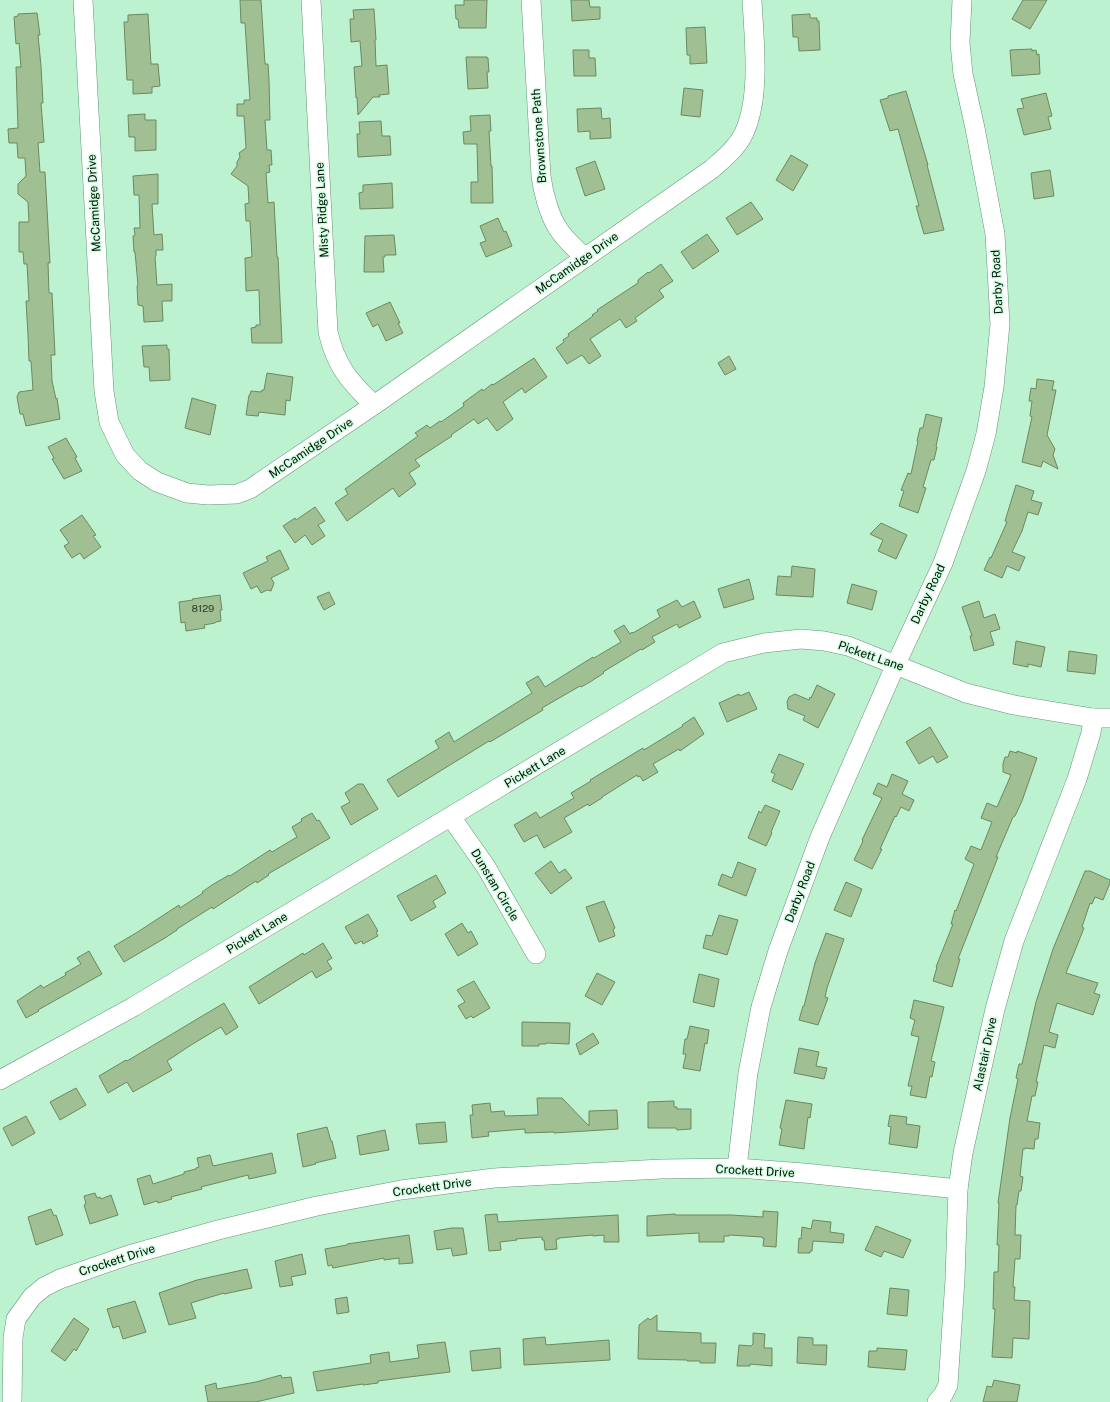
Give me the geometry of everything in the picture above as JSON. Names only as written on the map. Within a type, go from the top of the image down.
[{"type":"street","name":"McCamidge Drive","points":[[83,0],[104,391],[110,422],[125,454],[140,470],[157,482],[187,493],[208,495],[237,494],[250,489],[374,405],[712,169],[735,147],[745,133],[752,106],[756,69],[752,0]]},
{"type":"street","name":"Misty Ridge Lane","points":[[311,0],[328,332],[332,349],[341,367],[353,384],[374,405]]},
{"type":"street","name":"Brownstone Path","points":[[531,0],[540,176],[544,195],[556,227],[585,258]]},
{"type":"street","name":"Darby Road","points":[[737,1168],[748,1073],[761,1007],[778,951],[820,837],[896,664],[943,563],[976,471],[986,434],[994,388],[1000,324],[995,234],[963,74],[960,43],[962,0]]},
{"type":"street","name":"Pickett Lane","points":[[0,1080],[133,1007],[723,654],[764,643],[801,639],[824,641],[848,646],[966,693],[1014,705],[1102,718]]},
{"type":"street","name":"Alastair Drive","points":[[936,1402],[943,1395],[948,1385],[955,1279],[958,1189],[963,1153],[995,1008],[1012,949],[1077,779],[1091,733],[1102,718]]},
{"type":"street","name":"Dunstan Circle","points":[[451,817],[486,867],[536,954]]},
{"type":"street","name":"Crockett Drive","points":[[12,1402],[13,1338],[16,1319],[32,1297],[44,1287],[60,1279],[129,1255],[218,1230],[317,1206],[401,1190],[494,1178],[661,1169],[737,1168],[804,1173],[958,1189]]},
{"type":"building","points":[[240,0],[261,0],[265,64],[268,64],[269,80],[270,120],[265,120],[267,150],[271,150],[272,165],[269,165],[270,172],[266,173],[268,203],[274,202],[282,343],[252,343],[251,328],[256,327],[256,325],[260,325],[259,290],[246,291],[245,258],[252,257],[250,221],[246,221],[245,204],[249,203],[248,186],[231,174],[237,166],[237,162],[240,157],[239,153],[246,148],[244,116],[237,116],[237,104],[244,104],[244,100],[250,100],[245,23],[241,23]]},
{"type":"building","points":[[464,0],[487,0],[486,28],[459,28],[458,19],[456,19],[455,5],[464,5]]},
{"type":"building","points":[[571,0],[589,0],[590,7],[600,7],[600,19],[572,21]]},
{"type":"building","points":[[1023,0],[1047,0],[1030,29],[1012,19]]},
{"type":"building","points":[[374,9],[376,66],[387,65],[389,94],[379,95],[380,97],[373,97],[358,115],[354,67],[362,66],[360,41],[351,42],[350,19],[354,19],[353,10]]},
{"type":"building","points":[[37,13],[40,35],[38,35],[41,66],[43,103],[41,103],[44,142],[38,143],[40,172],[45,172],[50,263],[48,263],[49,293],[52,293],[55,355],[51,355],[52,381],[56,399],[57,398],[60,419],[26,426],[23,414],[20,414],[17,397],[19,392],[33,390],[31,361],[29,361],[26,301],[29,301],[27,264],[24,264],[23,252],[19,252],[19,222],[29,222],[28,202],[18,194],[18,184],[26,176],[25,158],[18,158],[17,143],[9,143],[8,129],[18,128],[16,67],[21,67],[19,43],[16,44],[14,17],[18,16],[18,14]]},
{"type":"building","points":[[148,14],[151,64],[158,64],[160,86],[152,87],[152,93],[133,94],[133,80],[127,80],[124,22],[128,22],[128,15]]},
{"type":"building","points":[[810,14],[810,18],[817,18],[817,21],[819,21],[820,50],[799,51],[798,37],[793,37],[792,15]]},
{"type":"building","points":[[705,27],[707,63],[690,64],[690,55],[687,55],[686,28]]},
{"type":"building","points":[[1032,49],[1032,51],[1036,50],[1037,55],[1039,54],[1040,74],[1012,76],[1010,50]]},
{"type":"building","points":[[573,50],[589,50],[589,58],[595,58],[596,76],[574,76]]},
{"type":"building","points":[[466,57],[488,58],[488,88],[468,89]]},
{"type":"building","points":[[684,88],[703,90],[700,117],[681,115]]},
{"type":"building","points":[[906,91],[928,165],[944,230],[924,234],[916,206],[919,206],[898,129],[890,131],[880,100]]},
{"type":"building","points":[[1046,93],[1052,116],[1048,117],[1051,129],[1024,135],[1017,109],[1024,108],[1021,99]]},
{"type":"building","points":[[601,108],[602,119],[610,118],[611,138],[590,139],[590,131],[578,132],[577,109]]},
{"type":"building","points":[[145,114],[145,120],[156,120],[156,150],[135,151],[135,137],[129,137],[128,115]]},
{"type":"building","points":[[490,115],[491,131],[489,131],[493,203],[471,203],[471,182],[478,182],[477,144],[464,144],[463,132],[471,131],[470,116]]},
{"type":"building","points":[[381,121],[382,136],[390,136],[391,155],[358,157],[357,134],[360,134],[359,122]]},
{"type":"building","points":[[791,155],[808,165],[793,191],[776,180]]},
{"type":"building","points":[[595,161],[605,189],[585,196],[576,168]]},
{"type":"building","points":[[1050,170],[1054,196],[1034,199],[1031,173]]},
{"type":"building","points":[[158,174],[158,204],[152,204],[154,235],[162,234],[163,250],[156,250],[157,285],[172,284],[172,301],[162,301],[163,321],[144,322],[143,306],[138,305],[138,285],[134,252],[134,228],[140,228],[139,195],[134,195],[133,176]]},
{"type":"building","points":[[392,183],[393,208],[360,209],[359,193],[363,192],[363,185]]},
{"type":"building","points":[[751,202],[763,219],[737,235],[726,218]]},
{"type":"building","points":[[498,218],[504,232],[506,231],[512,246],[486,257],[480,243],[486,241],[480,226]]},
{"type":"building","points":[[707,234],[719,251],[693,269],[681,252]]},
{"type":"building","points":[[394,235],[396,255],[385,255],[385,257],[383,257],[384,272],[364,272],[365,236]]},
{"type":"building","points":[[661,264],[673,281],[659,290],[664,297],[635,318],[637,321],[626,328],[620,319],[590,339],[601,356],[589,364],[582,355],[567,364],[556,348],[564,342],[563,340],[569,336],[568,334],[593,316],[592,315],[598,311],[597,310],[638,283],[638,280]]},
{"type":"building","points":[[390,302],[403,333],[386,341],[378,324],[373,327],[366,313]]},
{"type":"building","points":[[167,345],[167,349],[169,349],[170,380],[150,381],[149,367],[144,367],[142,346]]},
{"type":"building","points":[[729,356],[736,369],[725,375],[718,363]]},
{"type":"building","points":[[534,358],[547,377],[525,393],[522,388],[503,402],[513,419],[497,431],[487,418],[478,424],[474,419],[451,435],[452,436],[415,460],[420,466],[409,473],[416,484],[399,497],[393,488],[347,521],[335,503],[348,494],[345,489],[418,436],[415,433],[427,425],[430,428],[440,421],[441,422],[464,406],[463,403],[482,389],[483,391]]},
{"type":"building","points":[[267,373],[293,377],[290,401],[286,400],[285,415],[259,412],[258,416],[246,415],[251,391],[261,392],[264,390]]},
{"type":"building","points":[[1037,379],[1054,381],[1052,390],[1056,390],[1047,435],[1055,449],[1053,455],[1058,469],[1043,461],[1041,467],[1022,462],[1032,417],[1030,416],[1032,401],[1029,401],[1031,388],[1036,389]]},
{"type":"building","points":[[192,398],[216,405],[210,435],[185,428]]},
{"type":"building","points":[[926,414],[942,418],[934,460],[931,460],[923,487],[926,488],[918,513],[899,506],[904,491],[901,490],[908,473],[911,474],[920,428],[923,428]]},
{"type":"building","points":[[66,438],[77,457],[75,458],[82,471],[64,479],[52,459],[54,458],[48,447]]},
{"type":"building","points":[[1016,485],[1034,491],[1031,500],[1042,503],[1038,515],[1028,512],[1022,531],[1012,552],[1025,557],[1019,571],[1007,566],[1002,578],[984,570],[1007,522],[1005,521]]},
{"type":"building","points":[[315,507],[325,521],[318,525],[325,536],[312,545],[305,535],[295,543],[283,526],[295,518],[296,520]]},
{"type":"building","points":[[82,515],[96,535],[93,536],[101,547],[84,559],[80,553],[72,558],[64,546],[69,543],[60,530]]},
{"type":"building","points":[[881,523],[907,535],[896,559],[878,551],[883,540],[870,534]]},
{"type":"building","points":[[280,550],[289,569],[271,578],[274,583],[271,591],[267,590],[261,593],[257,586],[251,589],[243,573],[268,561],[266,557]]},
{"type":"building","points":[[792,566],[815,569],[813,597],[776,595],[778,576],[791,577]]},
{"type":"building","points":[[749,579],[754,599],[724,608],[718,589]]},
{"type":"building","points":[[852,584],[877,591],[872,610],[847,603]]},
{"type":"building","points":[[329,592],[335,604],[324,610],[317,597]]},
{"type":"building","points":[[220,595],[222,610],[220,610],[221,621],[204,625],[205,628],[186,631],[185,622],[181,623],[179,602]]},
{"type":"building","points":[[677,600],[682,607],[694,601],[701,617],[679,628],[677,624],[652,637],[655,642],[603,672],[604,673],[590,682],[581,687],[580,686],[542,708],[543,710],[490,742],[489,741],[398,797],[387,780],[439,748],[435,741],[449,732],[454,742],[532,693],[526,683],[538,676],[545,687],[593,657],[594,658],[621,642],[614,631],[624,625],[630,634],[632,632],[633,633],[660,617],[657,610]]},
{"type":"building","points":[[979,601],[984,618],[995,614],[1000,629],[990,632],[994,645],[974,651],[970,636],[972,636],[962,607]]},
{"type":"building","points":[[1016,641],[1045,647],[1041,667],[1028,664],[1028,667],[1013,664]]},
{"type":"building","points":[[1069,651],[1097,655],[1095,674],[1067,671]]},
{"type":"building","points":[[817,685],[835,694],[818,728],[803,720],[805,716],[788,709],[787,702],[789,697],[795,694],[809,700]]},
{"type":"building","points":[[749,692],[757,709],[727,722],[719,703],[739,694],[740,696]]},
{"type":"building","points":[[694,717],[704,734],[680,751],[679,749],[653,764],[658,772],[643,781],[640,776],[638,777],[637,775],[589,806],[588,804],[564,818],[572,832],[544,848],[537,835],[524,842],[514,825],[536,812],[540,818],[574,798],[571,793],[591,781],[590,780],[643,748],[644,750],[683,726],[682,725]]},
{"type":"building","points":[[930,727],[948,757],[937,763],[933,756],[919,764],[906,742]]},
{"type":"building","points":[[1010,751],[1017,753],[1017,751],[1037,758],[1022,801],[1015,816],[1013,817],[996,857],[998,857],[958,959],[960,959],[952,987],[933,981],[936,967],[953,924],[951,924],[955,910],[956,911],[974,864],[965,859],[971,846],[981,850],[992,822],[981,818],[987,803],[997,807],[1011,775],[1003,772],[1005,757],[1008,757]]},
{"type":"building","points":[[779,754],[804,764],[792,790],[772,781],[775,774],[771,772]]},
{"type":"building","points":[[892,774],[908,781],[902,794],[914,800],[909,811],[901,807],[896,817],[895,816],[880,849],[882,849],[872,869],[854,860],[882,798],[873,794],[878,783],[887,787]]},
{"type":"building","points":[[358,784],[363,784],[378,809],[351,825],[341,807],[350,802],[345,793]]},
{"type":"building","points":[[765,805],[780,811],[766,846],[748,838],[759,811],[761,813]]},
{"type":"building","points":[[312,813],[317,821],[319,820],[330,838],[268,874],[269,875],[257,883],[256,881],[213,909],[212,907],[165,938],[124,962],[114,946],[179,905],[180,908],[203,893],[202,892],[212,885],[229,875],[230,876],[270,850],[272,852],[297,837],[292,827],[302,821],[301,819]]},
{"type":"building","points":[[551,861],[559,873],[565,869],[572,878],[551,894],[535,873]]},
{"type":"building","points":[[738,862],[756,869],[746,896],[718,885],[722,874],[732,878]]},
{"type":"building","points":[[1085,871],[1090,871],[1110,880],[1110,883],[1103,900],[1095,897],[1092,904],[1090,903],[1082,927],[1084,928],[1066,973],[1098,983],[1094,993],[1100,995],[1093,1015],[1057,1003],[1049,1032],[1058,1035],[1055,1048],[1044,1045],[1036,1082],[1038,1082],[1035,1096],[1032,1096],[1027,1121],[1040,1123],[1038,1139],[1035,1139],[1034,1149],[1023,1149],[1020,1176],[1023,1177],[1021,1191],[1019,1191],[1016,1205],[1015,1235],[1021,1235],[1020,1259],[1015,1259],[1013,1287],[1015,1287],[1014,1300],[1030,1301],[1029,1339],[1013,1338],[1012,1358],[992,1357],[995,1309],[993,1309],[994,1272],[998,1272],[998,1203],[1010,1118],[1018,1079],[1016,1078],[1019,1064],[1022,1064],[1036,1002],[1053,949]]},
{"type":"building","points":[[436,875],[446,893],[433,901],[436,907],[411,921],[397,896]]},
{"type":"building","points":[[846,882],[862,889],[851,917],[834,910]]},
{"type":"building","points":[[604,901],[615,928],[613,929],[615,936],[599,942],[586,907]]},
{"type":"building","points":[[368,914],[378,931],[376,932],[378,936],[363,944],[362,941],[355,944],[345,927]]},
{"type":"building","points":[[719,915],[738,920],[727,955],[703,948],[706,935],[712,936]]},
{"type":"building","points":[[462,923],[468,933],[471,931],[478,944],[458,956],[445,934]]},
{"type":"building","points":[[826,933],[844,939],[827,988],[825,997],[828,998],[818,1025],[799,1020],[815,963]]},
{"type":"building","points":[[323,943],[332,958],[327,961],[332,969],[316,978],[312,971],[259,1004],[249,987],[303,953],[304,955]]},
{"type":"building","points":[[89,951],[102,974],[26,1018],[17,1001],[41,985],[43,988],[66,975],[65,973],[81,964],[77,958]]},
{"type":"building","points":[[597,973],[615,982],[602,1005],[585,996]]},
{"type":"building","points":[[699,974],[719,979],[714,1007],[693,1002]]},
{"type":"building","points":[[474,981],[490,1008],[473,1018],[471,1016],[466,1019],[458,1006],[465,1002],[457,990]]},
{"type":"building","points":[[914,1000],[944,1007],[931,1061],[935,1062],[932,1077],[930,1076],[926,1098],[910,1095],[912,1086],[908,1086],[919,1037],[911,1035],[915,1020],[910,1018]]},
{"type":"building","points":[[224,1003],[238,1027],[226,1035],[221,1027],[191,1045],[167,1061],[172,1070],[133,1092],[127,1082],[108,1093],[99,1076]]},
{"type":"building","points":[[522,1022],[570,1023],[569,1044],[546,1043],[539,1044],[539,1046],[522,1046]]},
{"type":"building","points":[[690,1026],[709,1030],[700,1071],[683,1068],[686,1054],[683,1054],[685,1039],[687,1039]]},
{"type":"building","points":[[593,1033],[599,1043],[580,1055],[576,1044]]},
{"type":"building","points":[[799,1048],[819,1052],[816,1066],[827,1068],[824,1079],[794,1073]]},
{"type":"building","points":[[76,1088],[86,1105],[60,1120],[50,1102]]},
{"type":"building","points":[[537,1098],[562,1098],[589,1126],[589,1111],[617,1110],[618,1129],[554,1133],[525,1133],[525,1129],[488,1132],[489,1136],[472,1138],[470,1115],[473,1115],[472,1105],[490,1103],[491,1112],[504,1111],[505,1116],[538,1115]]},
{"type":"building","points":[[786,1100],[812,1104],[810,1118],[808,1117],[804,1149],[779,1145],[782,1129],[780,1128]]},
{"type":"building","points":[[674,1101],[674,1107],[677,1107],[677,1109],[691,1109],[691,1129],[677,1130],[676,1128],[648,1128],[648,1102]]},
{"type":"building","points":[[890,1115],[907,1117],[906,1124],[920,1126],[917,1148],[889,1144],[891,1127],[888,1126]]},
{"type":"building","points":[[26,1116],[35,1133],[12,1146],[3,1128]]},
{"type":"building","points":[[445,1122],[447,1142],[419,1144],[416,1124]]},
{"type":"building","points":[[327,1127],[336,1158],[303,1167],[297,1134]]},
{"type":"building","points":[[385,1130],[389,1150],[360,1155],[357,1136]]},
{"type":"building","points":[[272,1153],[276,1173],[249,1179],[248,1175],[201,1187],[202,1189],[171,1197],[172,1199],[144,1205],[137,1179],[150,1175],[153,1184],[184,1174],[184,1172],[199,1167],[197,1158],[210,1155],[213,1166]]},
{"type":"building","points":[[95,1193],[97,1198],[100,1197],[101,1199],[111,1195],[118,1215],[90,1224],[84,1205],[86,1204],[84,1196]]},
{"type":"building","points":[[51,1209],[54,1216],[56,1215],[63,1235],[36,1245],[28,1217]]},
{"type":"building","points":[[763,1211],[778,1212],[776,1247],[763,1246],[764,1238],[762,1237],[729,1235],[724,1236],[724,1242],[699,1242],[699,1233],[647,1236],[647,1216],[675,1214],[763,1217]]},
{"type":"building","points":[[497,1214],[498,1222],[618,1215],[619,1242],[604,1242],[604,1235],[559,1238],[556,1239],[557,1249],[545,1250],[544,1240],[542,1240],[542,1237],[500,1242],[501,1250],[489,1251],[485,1215]]},
{"type":"building","points":[[813,1220],[831,1222],[830,1232],[844,1234],[843,1243],[813,1241],[812,1251],[810,1251],[810,1253],[798,1253],[799,1238],[801,1239],[802,1227],[811,1229]]},
{"type":"building","points":[[876,1226],[911,1240],[903,1258],[884,1251],[881,1257],[865,1250]]},
{"type":"building","points":[[463,1228],[467,1254],[453,1256],[451,1248],[437,1250],[434,1231]]},
{"type":"building","points":[[409,1235],[413,1263],[399,1264],[399,1258],[384,1260],[384,1258],[333,1268],[332,1265],[328,1266],[325,1249],[347,1244]]},
{"type":"building","points":[[302,1254],[306,1274],[291,1277],[293,1285],[280,1287],[275,1261]]},
{"type":"building","points":[[247,1269],[252,1288],[224,1293],[191,1303],[196,1318],[169,1325],[159,1293],[197,1280]]},
{"type":"building","points":[[890,1288],[909,1290],[907,1316],[887,1314]]},
{"type":"building","points":[[347,1297],[349,1312],[337,1314],[335,1299]]},
{"type":"building","points":[[135,1301],[146,1332],[123,1339],[119,1326],[113,1328],[107,1309]]},
{"type":"building","points":[[657,1315],[657,1331],[701,1333],[701,1343],[716,1343],[715,1363],[700,1363],[700,1361],[687,1360],[638,1359],[639,1325],[648,1318],[650,1320]]},
{"type":"building","points":[[74,1318],[89,1329],[76,1351],[74,1349],[65,1361],[51,1351]]},
{"type":"building","points":[[753,1333],[765,1334],[764,1348],[772,1348],[772,1366],[750,1364],[750,1366],[737,1366],[739,1345],[751,1346],[753,1344]]},
{"type":"building","points":[[545,1337],[546,1345],[609,1340],[610,1360],[524,1365],[523,1339]]},
{"type":"building","points":[[798,1337],[813,1338],[813,1345],[827,1345],[826,1365],[797,1363]]},
{"type":"building","points":[[445,1342],[450,1372],[378,1381],[378,1383],[317,1391],[313,1372],[371,1363],[370,1355],[389,1352],[390,1362],[419,1358],[417,1345]]},
{"type":"building","points":[[500,1348],[501,1368],[472,1371],[470,1351]]},
{"type":"building","points":[[877,1348],[907,1350],[905,1370],[868,1367],[869,1351],[877,1351]]},
{"type":"building","points":[[281,1375],[282,1378],[291,1377],[294,1393],[256,1402],[208,1402],[205,1386],[216,1383],[217,1389],[256,1382]]},
{"type":"building","points":[[994,1380],[1020,1385],[1017,1402],[983,1402],[987,1386],[992,1387]]}]
